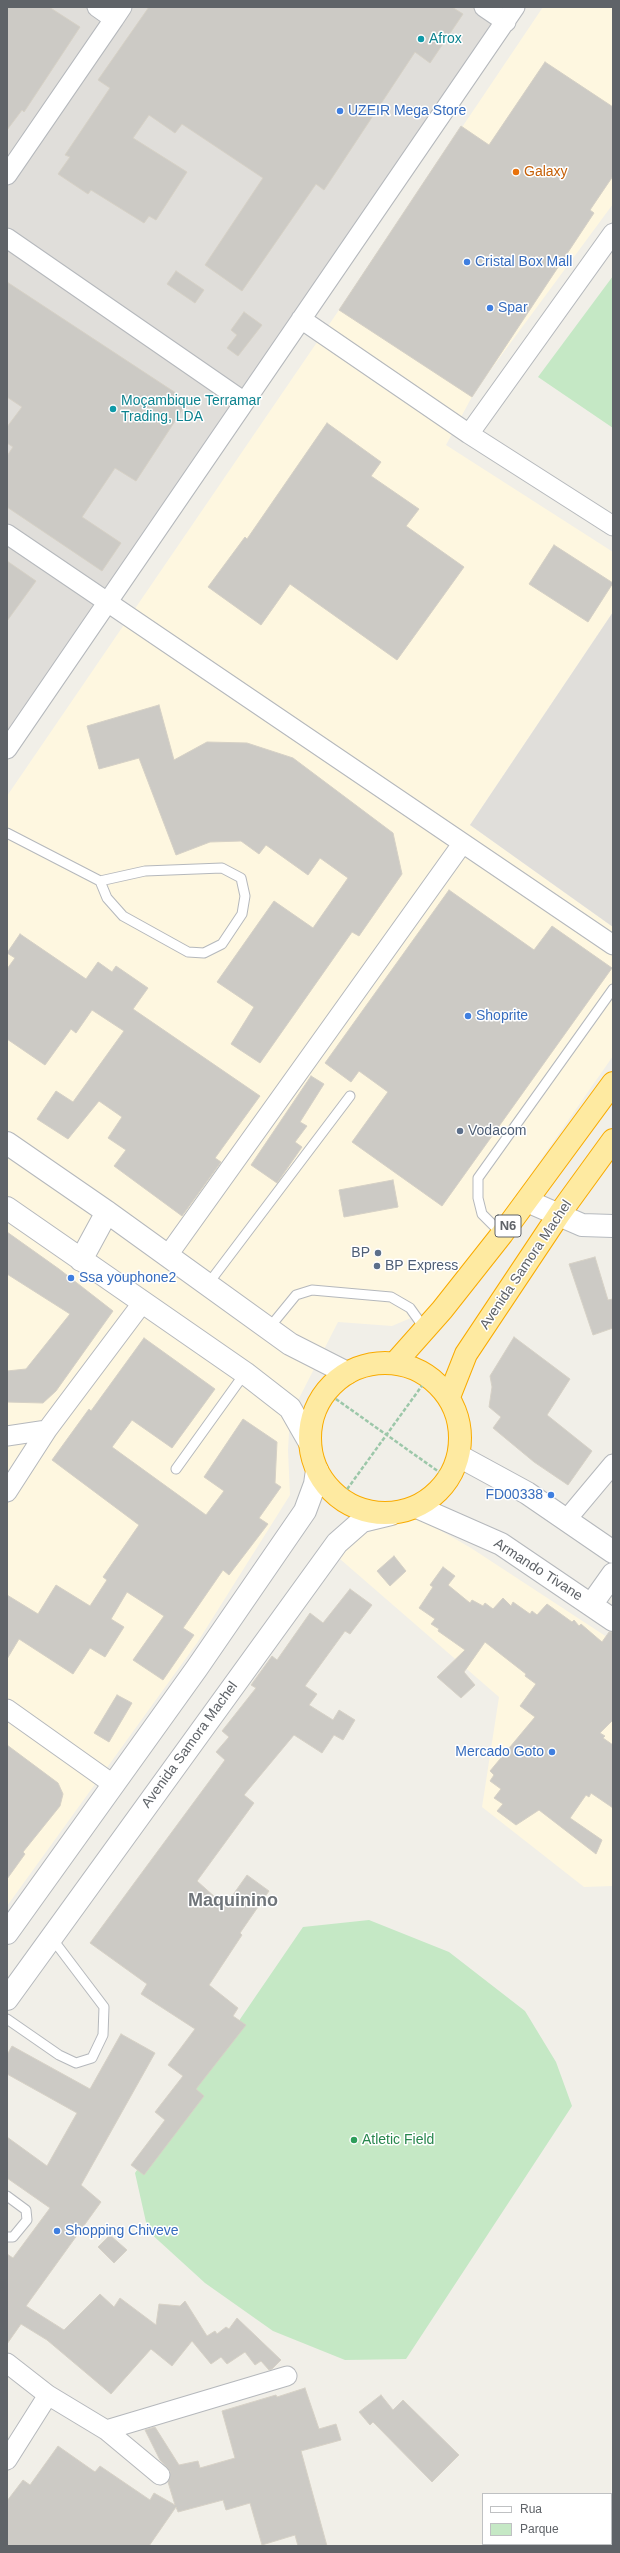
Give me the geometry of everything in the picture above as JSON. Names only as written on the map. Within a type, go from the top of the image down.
[{"type":"highway","name":"N6","points":[[395,1363],[425,1330],[502,1234],[613,1083]]},
{"type":"highway","name":"Avenida Samora Machel","points":[[449,1397],[466,1354],[560,1213],[613,1140]]},
{"type":"highway","points":[[395,1363],[428,1376],[449,1397],[460,1425],[460,1456],[449,1479],[435,1495],[417,1507],[391,1514],[364,1511],[340,1499],[327,1486],[316,1470],[310,1443],[311,1425],[316,1407],[326,1392],[347,1373],[370,1364],[395,1363]]},
{"type":"street","points":[[7,175],[118,13],[97,7]]},
{"type":"street","points":[[9,742],[108,603],[243,401],[510,14],[484,7]]},
{"type":"street","points":[[469,434],[613,233]]},
{"type":"street","points":[[7,238],[243,401]]},
{"type":"street","points":[[301,319],[469,434],[613,526]]},
{"type":"street","points":[[7,534],[613,945]]},
{"type":"street","points":[[168,1255],[462,844]]},
{"type":"street","points":[[7,1143],[108,1212],[290,1344],[347,1373]]},
{"type":"street","points":[[527,1201],[560,1213],[582,1225],[613,1226]]},
{"type":"street","points":[[7,1208],[245,1373],[290,1408],[310,1443]]},
{"type":"street","points":[[81,1260],[108,1212]]},
{"type":"street","points":[[8,1490],[47,1430],[142,1302]]},
{"type":"street","points":[[7,1436],[47,1430]]},
{"type":"street","points":[[460,1456],[527,1493],[613,1552]]},
{"type":"street","points":[[567,1519],[613,1464]]},
{"type":"street","points":[[7,1933],[114,1784],[305,1511],[315,1484],[316,1470]]},
{"type":"street","name":"Armando Tivane","points":[[417,1507],[501,1544],[613,1620]]},
{"type":"street","name":"Avenida Samora Machel","points":[[7,1999],[337,1543],[362,1522],[391,1514]]},
{"type":"street","points":[[591,1605],[613,1574]]},
{"type":"street","points":[[7,1709],[114,1784]]},
{"type":"street","points":[[7,2363],[48,2395],[106,2430],[160,2475]]},
{"type":"street","points":[[106,2430],[287,2376]]},
{"type":"street","points":[[7,2460],[48,2395]]},
{"type":"lane","points":[[7,833],[100,881],[108,898],[123,916],[188,952],[204,953],[222,944],[242,914],[245,896],[241,878],[222,868],[145,871],[100,881]]},
{"type":"lane","points":[[502,1234],[482,1214],[478,1198],[478,1178],[613,989]]},
{"type":"lane","points":[[208,1284],[350,1096]]},
{"type":"lane","points":[[269,1328],[296,1295],[312,1290],[391,1297],[410,1308],[425,1330]]},
{"type":"lane","points":[[176,1469],[245,1373]]},
{"type":"lane","points":[[7,2018],[59,2055],[76,2063],[92,2058],[103,2035],[104,2007],[52,1937]]},
{"type":"lane","points":[[7,2196],[26,2210],[27,2220],[14,2237],[7,2237]]},
{"type":"path","points":[[340,1499],[428,1376]]},
{"type":"path","points":[[326,1392],[449,1479]]},
{"type":"shaded area","points":[[7,7],[508,7],[7,745]]},
{"type":"shaded area","points":[[543,7],[613,7],[613,204],[475,391],[446,445],[613,552],[613,612],[470,825],[613,927],[613,1056],[439,1306],[392,1326],[338,1322],[290,1416],[288,1450],[290,1495],[197,1643],[7,1906],[7,796],[339,310]]},
{"type":"shaded area","points":[[613,612],[613,927],[470,825]]},
{"type":"shaded area","name":"Mercado Goto","points":[[417,1517],[471,1548],[613,1641],[613,1886],[584,1887],[482,1807],[499,1697],[340,1559],[356,1536]]},
{"type":"green space","points":[[613,276],[613,428],[538,377]]},
{"type":"green space","name":"Atletic Field","points":[[369,1920],[449,1952],[525,2011],[556,2062],[572,2106],[406,2359],[345,2360],[273,2331],[205,2283],[148,2231],[135,2173],[303,1927]]},
{"type":"building","points":[[7,7],[49,7],[80,27],[24,112],[22,110],[7,130]]},
{"type":"building","points":[[149,7],[452,7],[463,14],[430,63],[415,52],[324,190],[316,184],[242,291],[205,265],[263,178],[182,124],[175,133],[149,115],[133,138],[187,172],[156,220],[149,216],[144,223],[91,190],[88,194],[58,174],[70,157],[65,155],[110,88],[98,80]]},
{"type":"building","name":"Cristal Box Mall","points":[[545,62],[613,107],[613,176],[590,210],[594,213],[472,397],[339,310],[461,126],[489,145]]},
{"type":"building","points":[[176,271],[204,290],[195,303],[167,284]]},
{"type":"building","points":[[7,282],[188,401],[136,481],[115,468],[82,517],[121,543],[102,571],[7,507],[7,456],[13,447],[7,443],[7,427],[22,407],[7,397]]},
{"type":"building","points":[[244,312],[262,325],[238,356],[227,348],[237,335],[231,330]]},
{"type":"building","points":[[327,423],[381,462],[371,476],[419,509],[406,526],[464,567],[397,660],[290,584],[261,625],[208,587],[245,537],[247,539]]},
{"type":"building","points":[[554,545],[613,583],[588,622],[529,584]]},
{"type":"building","points":[[7,561],[36,581],[7,621]]},
{"type":"building","points":[[159,705],[174,760],[207,742],[247,743],[293,758],[393,833],[402,874],[359,936],[352,932],[260,1063],[231,1044],[254,1007],[217,982],[274,901],[313,928],[348,878],[320,858],[308,875],[266,845],[259,854],[241,841],[210,842],[176,855],[139,758],[99,769],[87,726]]},
{"type":"building","name":"Shoprite","points":[[449,890],[534,950],[552,926],[612,968],[442,1206],[352,1142],[388,1092],[359,1071],[351,1082],[325,1063]]},
{"type":"building","points":[[20,934],[86,979],[98,962],[112,972],[116,966],[148,988],[133,1009],[260,1096],[215,1158],[221,1162],[182,1216],[114,1166],[126,1150],[108,1138],[122,1117],[99,1101],[68,1139],[37,1119],[56,1091],[73,1102],[124,1031],[92,1010],[76,1033],[71,1029],[45,1065],[7,1039],[7,969],[15,958],[7,953]]},
{"type":"building","points":[[311,1076],[324,1084],[300,1122],[307,1126],[295,1142],[302,1147],[277,1183],[251,1165]]},
{"type":"building","points":[[393,1180],[398,1207],[344,1217],[339,1190]]},
{"type":"building","points":[[7,1232],[59,1269],[113,1311],[56,1391],[43,1403],[7,1402],[7,1371],[26,1369],[70,1314],[7,1274]]},
{"type":"building","points":[[595,1257],[608,1300],[613,1299],[613,1328],[593,1335],[569,1264]]},
{"type":"building","points":[[514,1337],[570,1379],[547,1415],[592,1451],[568,1485],[534,1462],[493,1428],[501,1417],[489,1407],[492,1387],[490,1376]]},
{"type":"building","points":[[144,1338],[215,1389],[172,1448],[132,1420],[112,1447],[206,1515],[224,1491],[204,1477],[243,1419],[277,1442],[275,1483],[281,1487],[259,1518],[268,1524],[229,1575],[223,1570],[183,1628],[194,1635],[163,1680],[133,1660],[164,1616],[127,1592],[111,1619],[124,1627],[105,1657],[90,1648],[73,1674],[19,1639],[7,1659],[7,1595],[38,1614],[56,1585],[90,1606],[107,1580],[103,1577],[139,1525],[52,1460],[89,1409],[91,1411]]},
{"type":"building","points":[[394,1556],[406,1571],[390,1586],[377,1571]]},
{"type":"building","points":[[443,1567],[455,1576],[448,1585],[470,1603],[472,1600],[483,1606],[485,1603],[493,1609],[503,1598],[511,1606],[513,1602],[530,1614],[532,1611],[537,1615],[547,1604],[572,1622],[574,1620],[579,1626],[581,1624],[602,1642],[609,1632],[613,1632],[613,1720],[600,1733],[605,1736],[603,1738],[613,1745],[613,1808],[591,1793],[589,1797],[586,1795],[570,1818],[602,1840],[596,1854],[539,1810],[516,1825],[497,1811],[503,1804],[494,1798],[501,1789],[490,1781],[494,1775],[490,1771],[535,1717],[520,1706],[536,1684],[525,1676],[526,1674],[485,1642],[464,1672],[475,1685],[461,1698],[437,1677],[465,1650],[438,1631],[439,1629],[431,1624],[435,1619],[419,1608],[433,1587],[430,1585]]},
{"type":"building","points":[[350,1589],[372,1605],[350,1634],[345,1631],[305,1686],[317,1694],[309,1705],[333,1720],[339,1710],[355,1720],[343,1740],[334,1735],[322,1753],[294,1735],[244,1795],[254,1803],[197,1881],[225,1906],[247,1875],[269,1891],[240,1933],[242,1935],[209,1985],[238,2008],[233,2016],[246,2025],[196,2089],[204,2096],[144,2175],[131,2165],[165,2120],[155,2112],[183,2076],[168,2065],[195,2029],[141,1994],[147,1984],[90,1943],[225,1760],[216,1752],[229,1737],[222,1731],[256,1688],[251,1685],[272,1656],[277,1660],[310,1613],[323,1623]]},
{"type":"building","points":[[117,1695],[132,1703],[109,1742],[94,1733]]},
{"type":"building","points":[[7,1745],[58,1783],[63,1794],[60,1806],[23,1852],[25,1854],[7,1879]]},
{"type":"building","points":[[121,2034],[155,2053],[81,2185],[101,2202],[26,2306],[64,2330],[100,2294],[114,2307],[120,2298],[156,2325],[159,2304],[180,2306],[185,2301],[207,2336],[215,2331],[217,2334],[226,2327],[229,2329],[237,2318],[281,2360],[272,2369],[269,2370],[261,2361],[255,2365],[245,2352],[227,2364],[221,2357],[211,2364],[192,2341],[172,2366],[151,2349],[111,2394],[47,2340],[21,2324],[7,2344],[7,2254],[13,2258],[50,2208],[7,2178],[7,2137],[47,2166],[77,2113],[7,2074],[7,2055],[12,2046],[90,2089]]},
{"type":"building","points":[[110,2235],[127,2250],[114,2263],[98,2247]]},
{"type":"building","points":[[305,2388],[319,2429],[336,2424],[341,2440],[301,2451],[327,2546],[298,2546],[295,2535],[262,2545],[250,2503],[226,2510],[223,2500],[178,2512],[176,2507],[149,2546],[7,2546],[7,2501],[23,2480],[30,2485],[58,2446],[95,2472],[100,2466],[150,2500],[154,2493],[175,2505],[168,2482],[170,2471],[160,2460],[145,2430],[155,2427],[179,2465],[198,2461],[200,2468],[235,2458],[222,2411]]},
{"type":"building","points":[[381,2395],[393,2410],[403,2400],[459,2455],[432,2482],[373,2422],[370,2425],[359,2412]]},
{"type":"place","name":"Afrox","points":[[421,39]]},
{"type":"place","name":"UZEIR Mega Store","points":[[340,111]]},
{"type":"place","name":"Galaxy","points":[[516,172]]},
{"type":"place","name":"Cristal Box Mall","points":[[467,262]]},
{"type":"place","name":"Spar","points":[[490,308]]},
{"type":"place","name":"Moçambique Terramar Trading, LDA","points":[[113,409]]},
{"type":"place","name":"Shoprite","points":[[468,1016]]},
{"type":"place","name":"Vodacom","points":[[460,1131]]},
{"type":"place","name":"BP","points":[[378,1253]]},
{"type":"place","name":"BP Express","points":[[377,1266]]},
{"type":"place","name":"Ssa youphone2","points":[[71,1278]]},
{"type":"place","name":"FD00338","points":[[551,1495]]},
{"type":"place","name":"Mercado Goto","points":[[552,1752]]},
{"type":"place","name":"Atletic Field","points":[[354,2140]]},
{"type":"place","name":"Shopping Chiveve","points":[[57,2231]]},
{"type":"district","name":"Maquinino","points":[[233,1901]]}]
